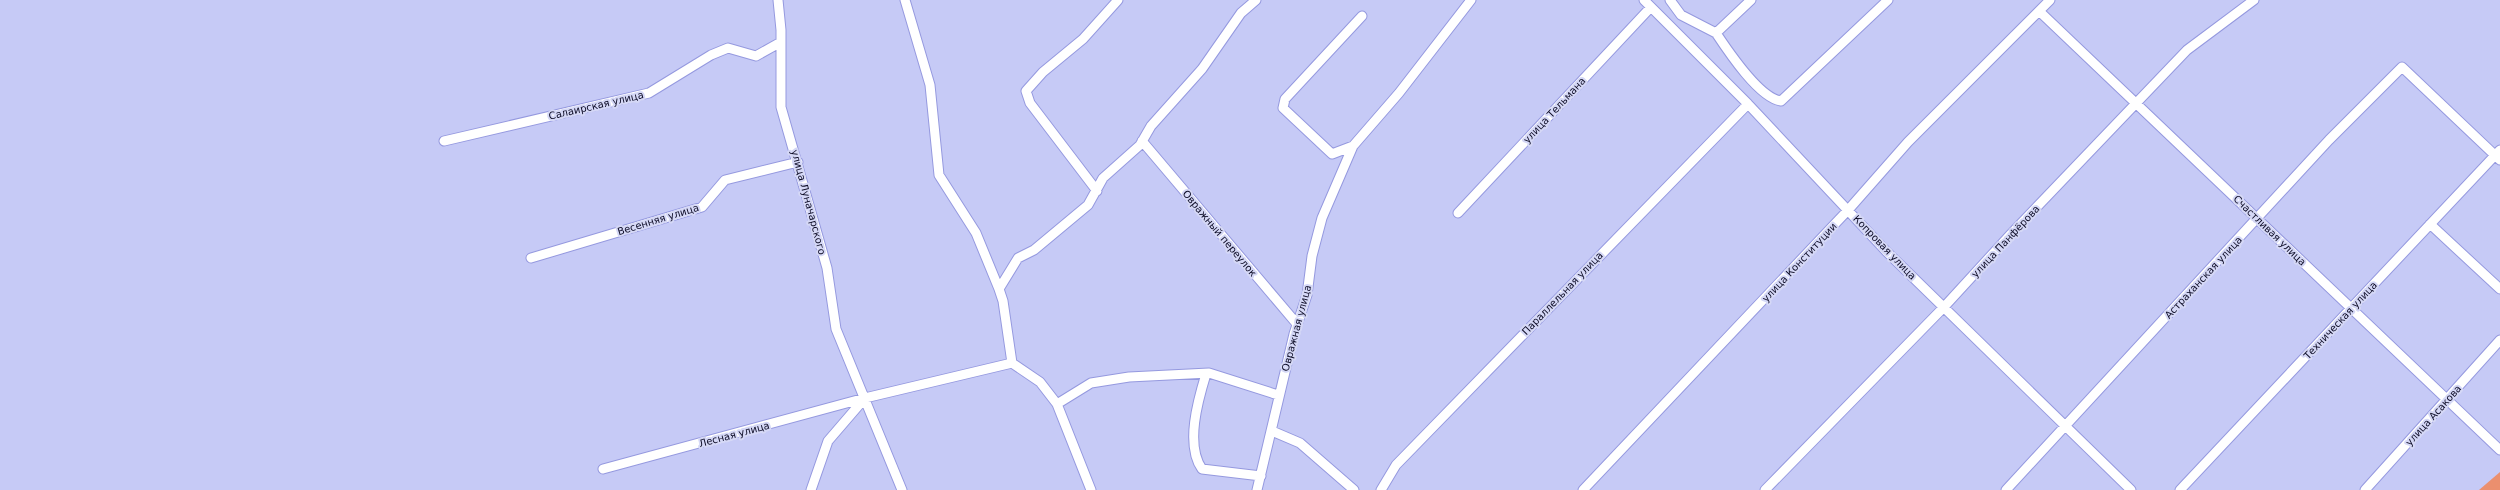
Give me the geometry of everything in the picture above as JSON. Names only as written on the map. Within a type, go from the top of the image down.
[{"type":"street","name":"улица Луначарского","points":[[778,0],[781,42],[781,107],[798,162],[827,268],[836,329],[902,490]]},
{"type":"street","points":[[905,0],[930,85],[940,176],[976,233],[999,289],[1003,301],[1012,363],[1040,382],[1057,404],[1091,490]]},
{"type":"street","points":[[1097,190],[1030,103],[1026,91],[1043,72],[1083,39],[1118,0]]},
{"type":"street","points":[[999,289],[1018,258],[1034,250],[1088,205],[1103,178],[1141,143],[1151,126],[1202,69],[1241,13],[1256,0]]},
{"type":"street","points":[[1362,16],[1285,99],[1283,108],[1332,154],[1353,146],[1399,93],[1471,0]]},
{"type":"street","name":"Копровая улица","points":[[1644,0],[1748,104],[1849,209],[1886,251],[2131,490]]},
{"type":"street","points":[[1670,0],[1681,15],[1716,33],[1733,59],[1764,92],[1776,101],[1781,102],[1888,0]]},
{"type":"street","points":[[1716,33],[1751,0]]},
{"type":"street","name":"улица Конституции","points":[[1583,490],[1849,209],[1908,142],[2050,0]]},
{"type":"street","name":"улица Панфёрова","points":[[1765,490],[1944,307],[2135,103],[2187,50],[2254,0]]},
{"type":"street","name":"улица Тельмана","points":[[1458,213],[1651,7]]},
{"type":"street","name":"Счастливая улица","points":[[2039,11],[2500,450]]},
{"type":"street","name":"Салаирская улица","points":[[444,140],[649,93],[711,55],[728,48],[756,56],[781,42]]},
{"type":"street","name":"Астраханская улица","points":[[2006,490],[2329,140],[2402,67],[2498,155]]},
{"type":"street","name":"Параллельная улица","points":[[1381,489],[1396,465],[1516,340],[1748,104]]},
{"type":"street","name":"Овражный переулок","points":[[1141,143],[1297,324]]},
{"type":"street","name":"Овражная улица","points":[[1257,490],[1272,431],[1278,395],[1297,324],[1307,295],[1312,256],[1322,218],[1353,146]]},
{"type":"street","name":"Техническая улица","points":[[2180,490],[2430,224],[2498,155]]},
{"type":"street","name":"Весенняя улица","points":[[531,258],[702,207],[725,180],[798,162]]},
{"type":"street","points":[[2430,224],[2500,289]]},
{"type":"street","name":"улица Асакова","points":[[2365,490],[2500,340]]},
{"type":"street","name":"Лесная улица","points":[[603,469],[865,398],[1012,363]]},
{"type":"street","points":[[1057,404],[1091,383],[1129,377],[1206,374],[1246,384],[1278,395]]},
{"type":"street","points":[[1206,374],[1195,411],[1195,459],[1202,469],[1261,476]]},
{"type":"street","points":[[812,490],[828,441],[865,398]]},
{"type":"street","points":[[1272,431],[1300,443],[1354,490]]},
{"type":"shaded area","points":[[2500,472],[2500,490],[2479,490]]}]
